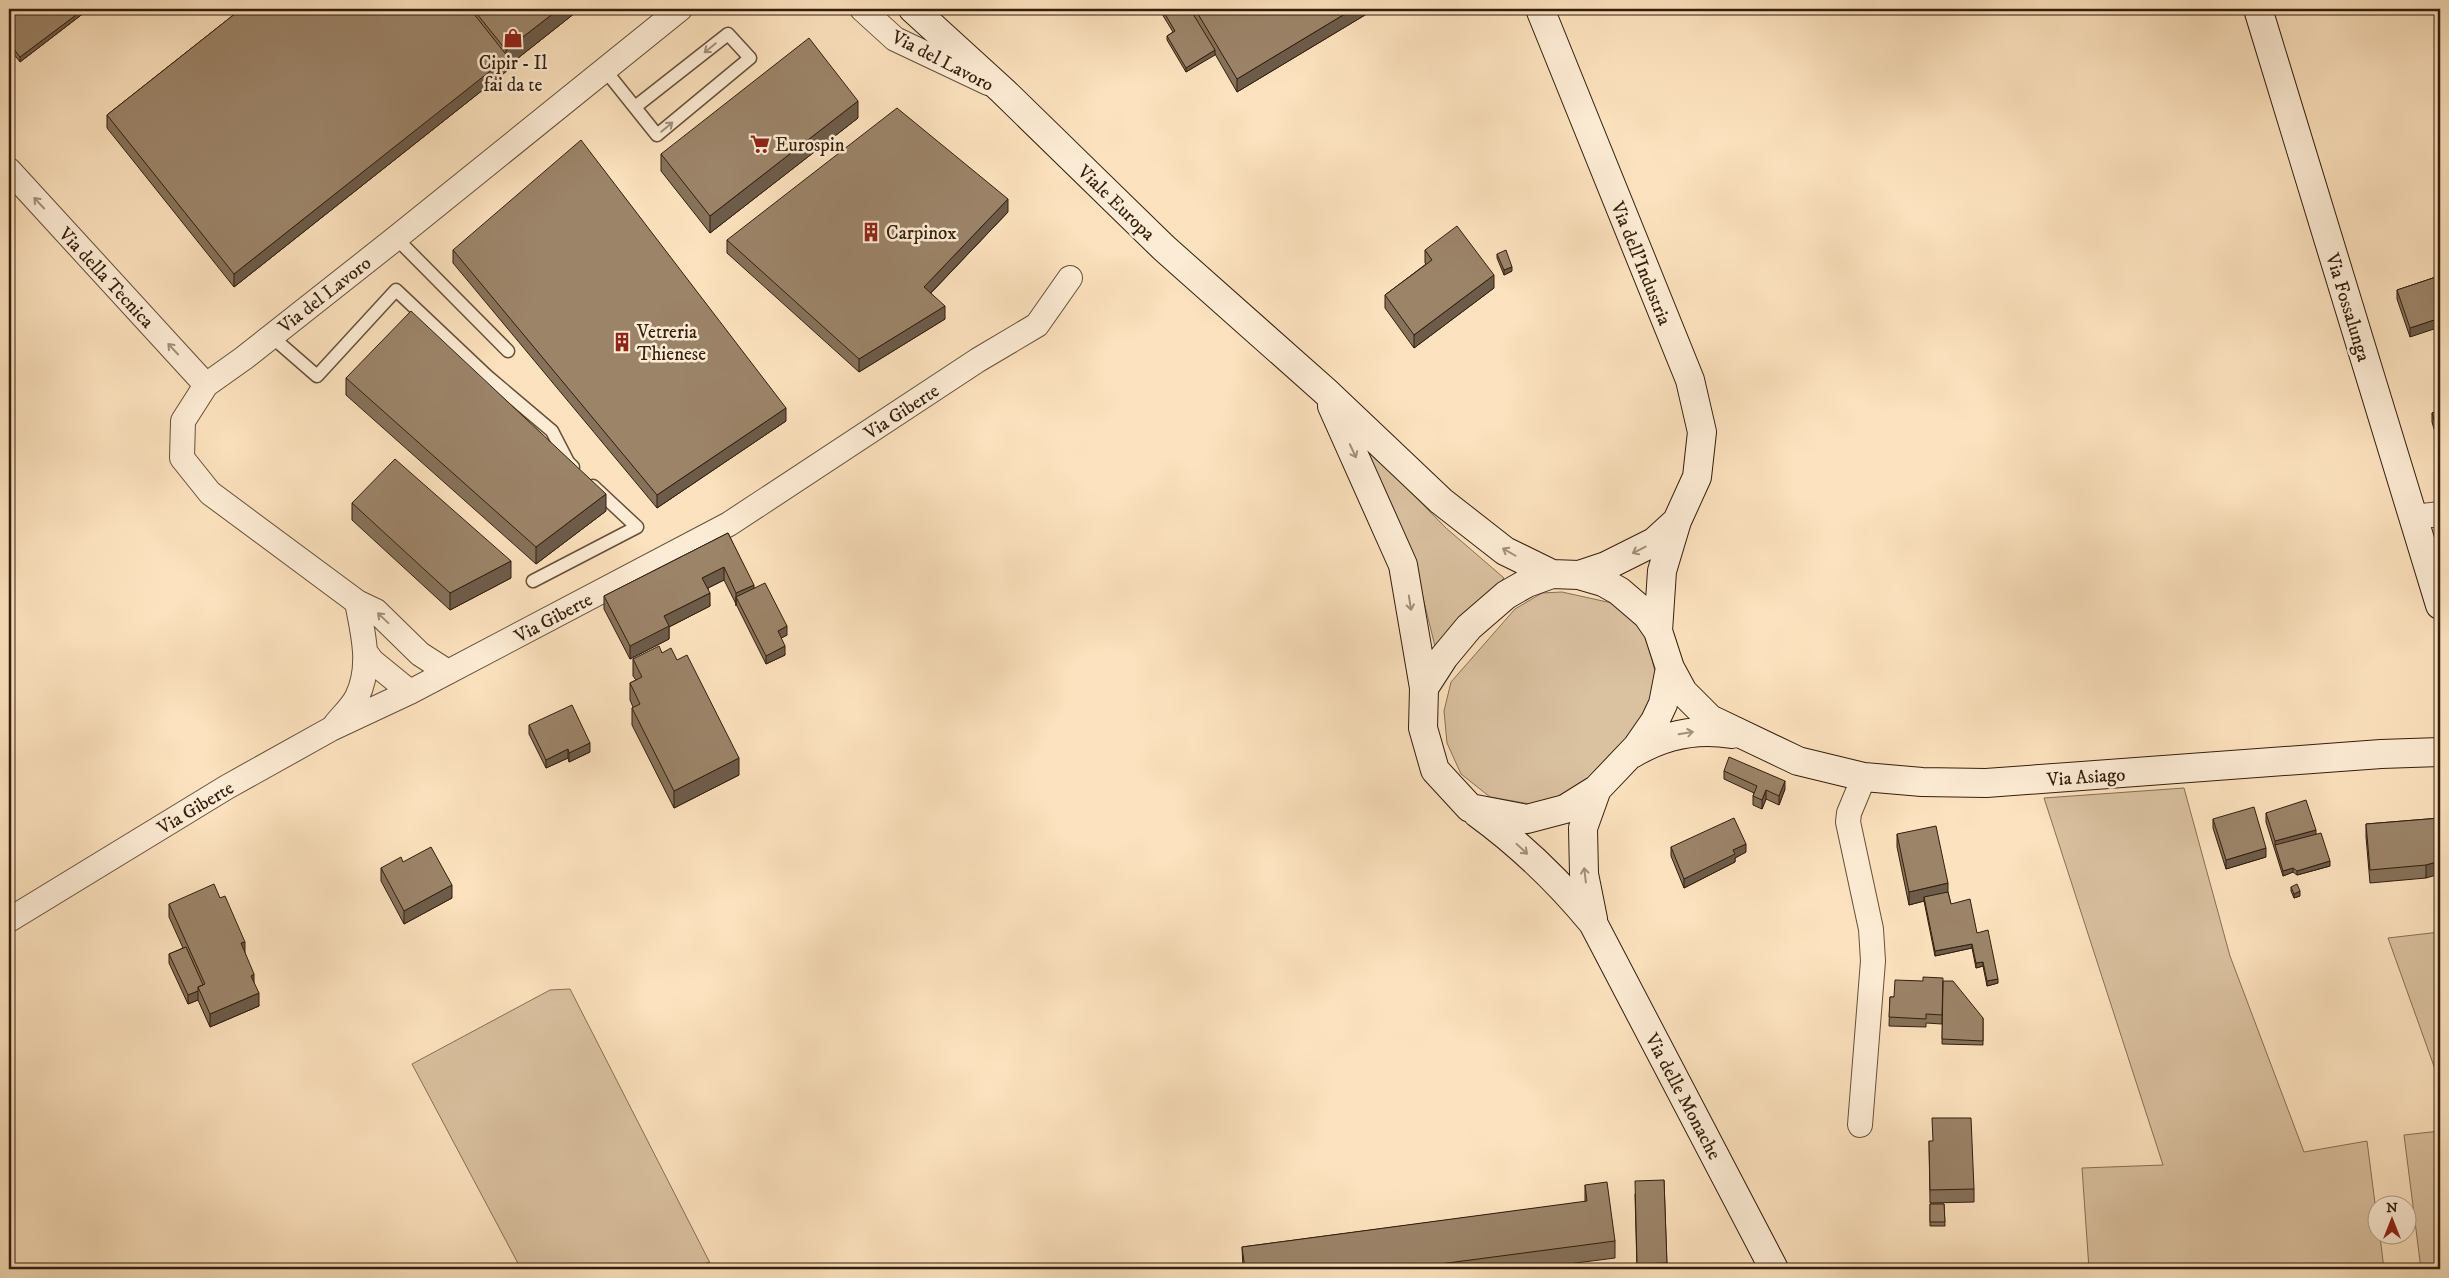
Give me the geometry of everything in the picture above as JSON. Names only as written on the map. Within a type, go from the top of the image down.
[{"type":"main road","name":"Viale Europa","points":[[913,9],[1003,90],[1164,248],[1325,391],[1441,501],[1505,551],[1552,574]]},
{"type":"main road","name":"Via dell'Industria","points":[[1540,9],[1653,293],[1690,380],[1702,432],[1697,477],[1678,521],[1662,571],[1658,631]]},
{"type":"main road","name":"Via Fossalunga","points":[[2258,9],[2427,516],[2440,605]]},
{"type":"main road","points":[[1325,391],[1403,565],[1424,688],[1423,728],[1435,770],[1470,808],[1506,834],[1565,889],[1593,923]]},
{"type":"main road","name":"Via dell'Industria","points":[[1579,576],[1606,566],[1654,542],[1678,521]]},
{"type":"main road","points":[[1424,688],[1444,657],[1476,621],[1506,595],[1527,583],[1552,574],[1579,576],[1603,582],[1618,590],[1647,615],[1658,631],[1670,668],[1663,704],[1655,721],[1637,747],[1597,789],[1565,810],[1527,819],[1470,808]]},
{"type":"main road","name":"Via Asiago","points":[[1670,668],[1683,692],[1710,720],[1798,761],[1864,777],[1922,782],[1986,783],[2381,754],[2440,752]]},
{"type":"main road","points":[[1626,758],[1660,740],[1678,734],[1698,732],[1739,734]]},
{"type":"main road","points":[[1593,923],[1584,874],[1583,828],[1597,789]]},
{"type":"main road","name":"Via delle Monache","points":[[1593,923],[1774,1269]]},
{"type":"street","name":"Via del Lavoro","points":[[410,692],[414,661],[406,639],[376,611],[357,602],[210,493],[182,458],[183,421],[206,385],[396,238],[680,9]]},
{"type":"street","name":"Via del Lavoro","points":[[862,9],[896,40],[1003,90]]},
{"type":"street","name":"Via della Tecnica","points":[[9,170],[206,385]]},
{"type":"street","name":"Via Giberte","points":[[9,920],[228,787],[331,729],[410,692],[729,524],[978,360],[1037,325],[1070,278]]},
{"type":"street","points":[[331,729],[356,698],[364,674],[366,653],[357,602]]},
{"type":"street","points":[[406,639],[420,654],[448,672]]},
{"type":"street","points":[[366,653],[372,661],[410,692]]},
{"type":"street","points":[[1860,1125],[1873,961],[1871,929],[1848,822],[1849,813],[1864,777]]},
{"type":"lane","points":[[605,70],[657,135],[750,58],[728,34],[636,108]]},
{"type":"lane","points":[[396,238],[508,351]]},
{"type":"lane","points":[[271,336],[316,376],[396,290],[488,376],[552,432],[568,462],[637,527],[533,581]]},
{"type":"shaded area","points":[[1341,421],[1446,528],[1504,578],[1436,650],[1413,558]]},
{"type":"shaded area","points":[[1562,592],[1621,605],[1645,633],[1655,671],[1650,708],[1626,748],[1564,800],[1530,804],[1490,797],[1461,774],[1447,743],[1444,711],[1451,682],[1515,609],[1542,593]]},
{"type":"shaded area","points":[[2184,788],[2230,956],[2304,1152],[2367,1141],[2374,1196],[2366,1196],[2366,1246],[2381,1246],[2384,1269],[2089,1269],[2082,1168],[2163,1165],[2044,798]]},
{"type":"shaded area","points":[[2440,932],[2440,1083],[2388,938]]},
{"type":"shaded area","points":[[570,989],[710,1262],[683,1269],[521,1269],[412,1064],[550,990]]},
{"type":"shaded area","points":[[2440,1131],[2440,1269],[2421,1269],[2416,1230],[2416,1196],[2412,1196],[2404,1135]]},
{"type":"building","points":[[9,9],[84,9],[20,57],[9,43]]},
{"type":"building","points":[[241,9],[470,9],[508,57],[234,274],[107,115]]},
{"type":"building","points":[[473,9],[559,9],[506,50]]},
{"type":"building","points":[[1162,9],[1190,9],[1215,50],[1186,68],[1167,36],[1175,31]]},
{"type":"building","points":[[1195,9],[1353,9],[1237,79]]},
{"type":"building","name":"Eurospin","points":[[809,38],[858,101],[710,216],[661,154]]},
{"type":"building","name":"Carpinox","points":[[897,108],[1008,199],[924,287],[945,306],[859,359],[727,240]]},
{"type":"building","name":"Vetreria Thienese","points":[[581,140],[786,408],[657,495],[453,250]]},
{"type":"building","points":[[1457,226],[1494,275],[1414,335],[1385,295],[1432,260],[1425,250]]},
{"type":"building","points":[[1506,250],[1512,267],[1504,270],[1497,254]]},
{"type":"building","points":[[2439,276],[2440,318],[2410,328],[2397,290]]},
{"type":"building","points":[[411,311],[606,494],[536,547],[346,378]]},
{"type":"building","points":[[2440,410],[2440,440],[2432,413]]},
{"type":"building","points":[[395,459],[511,561],[450,593],[352,503]]},
{"type":"building","points":[[728,533],[754,585],[736,593],[724,567],[702,578],[710,593],[664,616],[669,626],[630,646],[604,596]]},
{"type":"building","points":[[765,583],[787,626],[778,631],[785,646],[766,656],[736,597]]},
{"type":"building","points":[[659,646],[662,653],[671,648],[677,660],[687,655],[739,758],[674,791],[632,708],[640,704],[630,683],[642,677],[633,659]]},
{"type":"building","points":[[572,705],[590,743],[569,753],[568,749],[546,760],[529,725]]},
{"type":"building","points":[[1729,757],[1785,781],[1779,796],[1766,790],[1762,800],[1753,796],[1757,786],[1724,771]]},
{"type":"building","points":[[2306,800],[2316,830],[2275,841],[2266,813]]},
{"type":"building","points":[[2254,807],[2266,848],[2226,860],[2213,819]]},
{"type":"building","points":[[1734,818],[1746,844],[1733,850],[1735,854],[1684,879],[1671,847]]},
{"type":"building","points":[[2440,818],[2440,861],[2426,865],[2370,870],[2366,824]]},
{"type":"building","points":[[1936,826],[1948,883],[1909,892],[1897,834]]},
{"type":"building","points":[[2321,833],[2330,861],[2297,871],[2293,868],[2283,871],[2275,845]]},
{"type":"building","points":[[431,847],[452,885],[404,911],[381,868],[401,857],[403,862]]},
{"type":"building","points":[[214,884],[220,898],[225,896],[245,942],[241,943],[254,974],[251,976],[259,993],[210,1014],[198,987],[205,984],[169,904]]},
{"type":"building","points":[[2297,884],[2300,891],[2294,894],[2291,887]]},
{"type":"building","points":[[1948,892],[1951,904],[1970,899],[1977,933],[1988,930],[1998,979],[1987,981],[1983,962],[1976,963],[1972,944],[1935,951],[1924,897]]},
{"type":"building","points":[[186,947],[203,985],[198,987],[198,991],[188,995],[169,954]]},
{"type":"building","points":[[1923,977],[1943,978],[1942,1015],[1926,1014],[1926,1019],[1889,1017],[1890,997],[1894,997],[1895,980],[1923,981]]},
{"type":"building","points":[[1943,981],[1953,981],[1983,1018],[1983,1041],[1942,1039]]},
{"type":"building","points":[[1932,1118],[1971,1118],[1974,1189],[1930,1190],[1929,1141],[1933,1141]]},
{"type":"building","points":[[1664,1180],[1667,1263],[1637,1264],[1635,1181]]},
{"type":"building","points":[[1607,1182],[1615,1241],[1402,1269],[1245,1269],[1242,1247],[1587,1201],[1585,1185]]},
{"type":"building","points":[[1930,1204],[1944,1204],[1945,1222],[1930,1222]]},
{"type":"place","name":"Cipir - Il fai da te","points":[[513,38]]},
{"type":"place","name":"Eurospin","points":[[760,144]]},
{"type":"place","name":"Carpinox","points":[[871,232]]},
{"type":"place","name":"Vetreria Thienese","points":[[622,342]]}]
